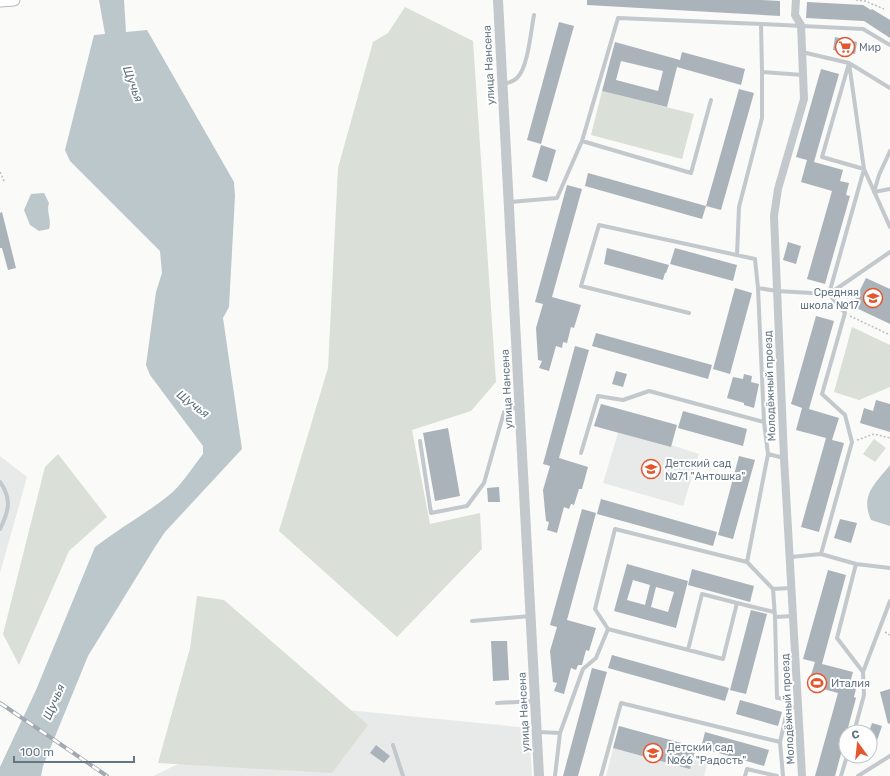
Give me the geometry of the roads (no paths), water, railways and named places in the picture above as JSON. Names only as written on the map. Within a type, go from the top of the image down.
[{"type":"main road","points":[[0,1],[14,0]]},
{"type":"street","name":"улица Нансена","points":[[498,0],[539,776]]},
{"type":"street","name":"Молодёжный проезд","points":[[796,0],[795,15],[801,25],[804,99],[778,189],[774,216],[784,458],[791,557],[802,776]]},
{"type":"lane","points":[[502,84],[511,82],[518,78],[523,68],[534,15]]},
{"type":"lane","points":[[509,202],[557,198],[582,141],[618,18],[801,25],[863,29],[890,45]]},
{"type":"lane","points":[[737,255],[738,207],[762,118],[761,24]]},
{"type":"lane","points":[[802,52],[849,63],[890,88]]},
{"type":"lane","points":[[849,63],[864,169],[890,227]]},
{"type":"lane","points":[[849,63],[822,157],[864,169]]},
{"type":"lane","points":[[762,72],[803,75]]},
{"type":"lane","points":[[582,141],[691,173],[711,100]]},
{"type":"lane","points":[[874,192],[879,175],[890,151]]},
{"type":"lane","points":[[829,294],[864,169]]},
{"type":"lane","points":[[874,192],[890,189]]},
{"type":"lane","points":[[689,313],[581,286],[599,225],[754,259],[758,288],[764,422],[768,454],[747,562]]},
{"type":"lane","points":[[758,288],[777,291],[829,294],[890,252]]},
{"type":"lane","points":[[821,554],[852,442],[845,415],[822,394],[845,313],[829,294]]},
{"type":"lane","points":[[581,453],[598,396],[623,400],[649,391],[764,422]]},
{"type":"lane","points":[[420,441],[431,513],[467,506],[484,483],[504,412],[520,406]]},
{"type":"lane","points":[[768,454],[784,458]]},
{"type":"lane","points":[[0,482],[5,489],[9,507],[0,528]]},
{"type":"lane","points":[[738,603],[723,658],[608,629],[595,609],[615,529],[747,562],[773,590],[778,698],[788,699],[788,707],[780,742],[783,776]]},
{"type":"lane","points":[[791,557],[821,554],[856,564],[890,568]]},
{"type":"lane","points":[[856,564],[837,638],[863,672]]},
{"type":"lane","points":[[773,590],[792,588]]},
{"type":"lane","points":[[688,650],[702,594],[774,612]]},
{"type":"lane","points":[[856,724],[864,695],[863,672],[890,601]]},
{"type":"lane","points":[[472,621],[531,616]]},
{"type":"lane","points":[[775,618],[794,616]]},
{"type":"lane","points":[[556,776],[560,733],[583,669],[596,658],[608,629]]},
{"type":"lane","points":[[497,703],[535,701]]},
{"type":"lane","points":[[601,776],[621,703],[780,742]]},
{"type":"lane","points":[[788,707],[799,706]]},
{"type":"lane","points":[[537,732],[560,733]]},
{"type":"lane","points":[[392,745],[403,776]]},
{"type":"lane","points":[[858,776],[890,756]]},
{"type":"lane","points":[[841,776],[845,764]]},
{"type":"lane","points":[[745,776],[747,769],[778,776]]},
{"type":"water","name":"Щучья","points":[[99,0],[124,0],[126,32],[147,30],[234,182],[235,196],[229,307],[223,318],[242,449],[165,532],[88,656],[43,766],[41,776],[0,776],[0,767],[36,690],[95,547],[173,492],[203,454],[203,446],[150,375],[146,365],[156,292],[162,273],[160,251],[70,161],[65,150],[94,35],[105,34]]},
{"type":"water","points":[[44,193],[49,203],[48,210],[50,226],[49,229],[39,231],[30,225],[24,210],[31,194]]},
{"type":"water","points":[[890,465],[890,526],[871,520],[867,504],[868,497],[874,484]]},
{"type":"railway","points":[[0,703],[107,776]]},
{"type":"place","name":"Мир","points":[[845,47]]},
{"type":"place","name":"Средняя школа №17","points":[[873,298]]},
{"type":"place","name":"Детский сад №71 \"Антошка\"","points":[[651,469]]},
{"type":"place","name":"Италия","points":[[817,683]]},
{"type":"place","name":"Детский сад №66 \"Радость\"","points":[[653,753]]}]
